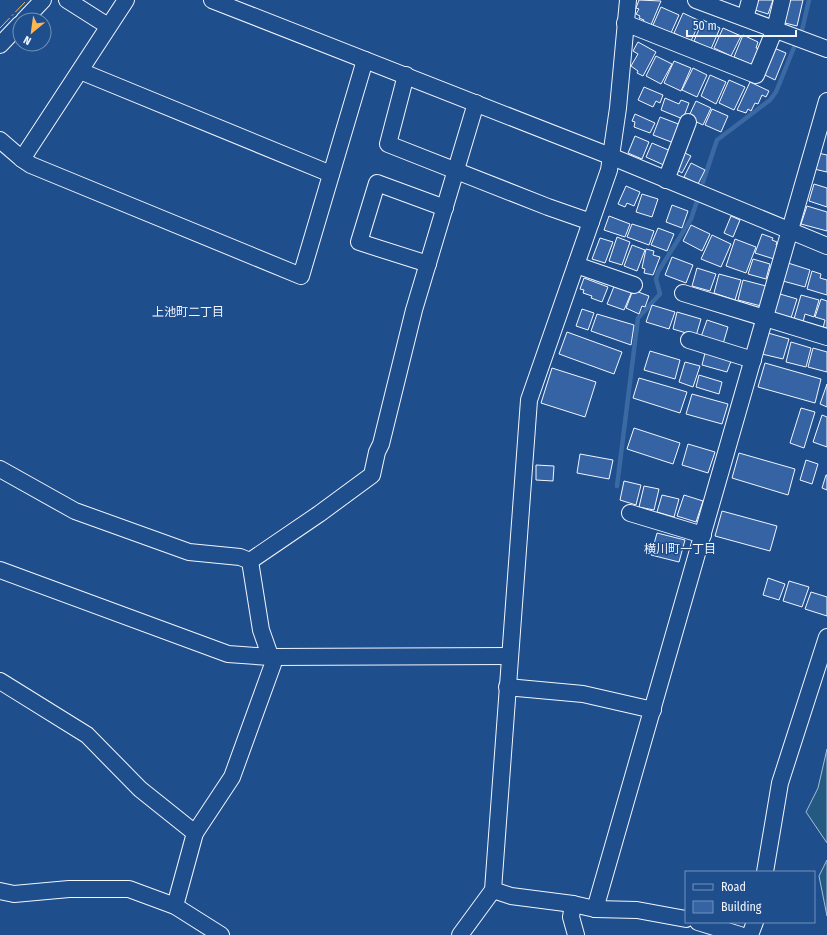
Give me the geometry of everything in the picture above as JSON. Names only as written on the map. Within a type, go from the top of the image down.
[{"type":"street","points":[[32,12],[43,0]]},
{"type":"street","points":[[67,0],[108,26]]},
{"type":"street","points":[[22,160],[126,0]]},
{"type":"street","points":[[212,0],[610,156],[790,232],[827,246]]},
{"type":"street","points":[[460,935],[493,890],[507,687],[530,400],[609,170],[618,108],[628,0]]},
{"type":"street","points":[[696,0],[827,49]]},
{"type":"street","points":[[745,18],[750,0]]},
{"type":"street","points":[[625,23],[756,75],[774,29],[782,0]]},
{"type":"street","points":[[0,45],[12,32]]},
{"type":"street","points":[[0,140],[22,160],[301,276],[365,60]]},
{"type":"street","points":[[80,71],[331,174]]},
{"type":"street","points":[[406,75],[388,144],[548,207],[591,222]]},
{"type":"street","points":[[595,909],[827,101]]},
{"type":"street","points":[[250,560],[319,514],[372,475],[414,310],[476,103]]},
{"type":"street","points":[[666,180],[688,122]]},
{"type":"street","points":[[428,264],[359,242],[377,183],[445,208]]},
{"type":"street","points":[[576,265],[634,285]]},
{"type":"street","points":[[683,293],[827,337]]},
{"type":"street","points":[[689,340],[753,360]]},
{"type":"street","points":[[0,469],[75,510],[189,552],[240,557],[250,560]]},
{"type":"street","points":[[630,513],[703,535]]},
{"type":"street","points":[[175,906],[195,834],[232,777],[274,664],[270,657],[261,630],[250,560]]},
{"type":"street","points":[[0,570],[228,654],[270,657],[510,656]]},
{"type":"street","points":[[765,871],[780,783],[827,637]]},
{"type":"street","points":[[0,681],[88,735],[140,788],[195,834]]},
{"type":"street","points":[[507,687],[583,694],[653,710]]},
{"type":"street","points":[[0,891],[14,894],[69,889],[129,889],[175,906],[221,935]]},
{"type":"street","points":[[493,890],[511,896],[573,904],[595,909],[637,910],[685,919]]},
{"type":"street","points":[[573,904],[571,917],[576,935]]},
{"type":"street","points":[[701,923],[740,935]]},
{"type":"street","points":[[750,935],[755,923]]},
{"type":"shaded area","points":[[827,749],[827,843],[806,812],[818,788]]},
{"type":"shaded area","points":[[827,860],[827,916],[819,876]]},
{"type":"building","points":[[639,0],[661,1],[651,25],[643,22],[644,20],[639,18],[640,16],[636,14],[639,9],[636,8]]},
{"type":"building","points":[[755,0],[773,0],[768,14],[752,9]]},
{"type":"building","points":[[786,0],[803,0],[797,26],[781,22]]},
{"type":"building","points":[[661,7],[679,15],[671,33],[653,25]]},
{"type":"building","points":[[683,13],[700,21],[691,41],[674,33]]},
{"type":"building","points":[[703,20],[720,28],[711,49],[694,41]]},
{"type":"building","points":[[723,28],[741,36],[731,56],[714,48]]},
{"type":"building","points":[[743,35],[758,42],[756,48],[760,49],[753,65],[734,57]]},
{"type":"building","points":[[638,42],[656,52],[643,76],[637,73],[638,71],[631,66],[638,54],[633,51]]},
{"type":"building","points":[[774,48],[786,53],[775,80],[763,74]]},
{"type":"building","points":[[656,56],[672,64],[661,84],[646,76]]},
{"type":"building","points":[[674,61],[691,68],[681,91],[664,83]]},
{"type":"building","points":[[693,68],[707,75],[697,97],[682,90]]},
{"type":"building","points":[[710,75],[726,82],[716,104],[701,96]]},
{"type":"building","points":[[729,80],[745,87],[734,110],[719,103]]},
{"type":"building","points":[[750,82],[769,91],[766,97],[762,95],[758,104],[755,103],[751,111],[748,109],[746,113],[737,110]]},
{"type":"building","points":[[644,87],[663,95],[660,103],[656,101],[653,107],[638,100]]},
{"type":"building","points":[[665,98],[679,104],[681,100],[689,103],[683,119],[661,110]]},
{"type":"building","points":[[696,101],[711,108],[703,125],[688,118]]},
{"type":"building","points":[[712,109],[728,116],[721,132],[705,125]]},
{"type":"building","points":[[635,114],[655,123],[650,133],[634,127],[635,122],[632,121]]},
{"type":"building","points":[[660,117],[681,125],[674,143],[653,135]]},
{"type":"building","points":[[635,136],[649,142],[642,159],[628,153]]},
{"type":"building","points":[[652,143],[673,152],[666,166],[646,157]]},
{"type":"building","points":[[683,152],[691,156],[682,173],[675,169]]},
{"type":"building","points":[[818,153],[827,155],[827,172],[814,169]]},
{"type":"building","points":[[691,163],[705,170],[698,184],[684,177]]},
{"type":"building","points":[[814,184],[827,188],[827,207],[809,201]]},
{"type":"building","points":[[626,186],[640,192],[634,206],[627,203],[625,207],[618,204]]},
{"type":"building","points":[[642,194],[658,199],[652,217],[636,212]]},
{"type":"building","points":[[672,205],[688,211],[682,228],[666,222]]},
{"type":"building","points":[[807,206],[827,212],[827,231],[801,224]]},
{"type":"building","points":[[609,216],[630,224],[625,237],[604,230]]},
{"type":"building","points":[[731,216],[740,220],[733,237],[724,233]]},
{"type":"building","points":[[632,224],[654,231],[649,245],[627,237]]},
{"type":"building","points":[[691,225],[710,234],[702,251],[683,241]]},
{"type":"building","points":[[658,228],[674,234],[667,251],[651,245]]},
{"type":"building","points":[[762,234],[773,238],[772,240],[777,242],[776,245],[778,246],[774,259],[755,253]]},
{"type":"building","points":[[712,235],[731,244],[721,267],[701,259]]},
{"type":"building","points":[[617,237],[630,242],[622,265],[609,261]]},
{"type":"building","points":[[600,238],[613,242],[605,263],[592,259]]},
{"type":"building","points":[[735,239],[756,247],[746,273],[726,266]]},
{"type":"building","points":[[632,245],[645,250],[637,271],[624,266]]},
{"type":"building","points":[[646,249],[654,251],[653,255],[660,257],[653,275],[644,273],[645,269],[642,268]]},
{"type":"building","points":[[672,257],[693,265],[686,283],[665,275]]},
{"type":"building","points":[[753,259],[770,264],[766,279],[748,274]]},
{"type":"building","points":[[788,263],[810,270],[805,287],[783,281]]},
{"type":"building","points":[[697,268],[716,274],[710,291],[692,286]]},
{"type":"building","points":[[812,271],[821,274],[820,278],[827,280],[827,295],[807,289]]},
{"type":"building","points":[[719,274],[741,280],[735,300],[714,293]]},
{"type":"building","points":[[584,278],[608,287],[602,302],[591,298],[592,296],[583,293],[584,290],[580,289]]},
{"type":"building","points":[[743,280],[766,286],[761,306],[738,300]]},
{"type":"building","points":[[615,284],[632,291],[624,310],[607,304]]},
{"type":"building","points":[[633,290],[649,296],[645,307],[642,306],[639,314],[626,308]]},
{"type":"building","points":[[780,294],[797,299],[791,318],[774,313]]},
{"type":"building","points":[[801,295],[819,300],[814,317],[805,314],[803,322],[794,319]]},
{"type":"building","points":[[821,299],[827,301],[827,330],[823,328],[825,320],[815,317]]},
{"type":"building","points":[[652,305],[675,312],[669,329],[646,322]]},
{"type":"building","points":[[582,309],[594,313],[588,330],[576,326]]},
{"type":"building","points":[[677,312],[701,319],[696,336],[673,329]]},
{"type":"building","points":[[597,314],[634,325],[631,345],[591,331]]},
{"type":"building","points":[[707,320],[728,327],[723,344],[701,337]]},
{"type":"building","points":[[567,332],[622,352],[614,374],[559,354]]},
{"type":"building","points":[[768,333],[789,339],[783,359],[762,354]]},
{"type":"building","points":[[791,342],[811,348],[806,367],[786,362]]},
{"type":"building","points":[[813,348],[827,352],[827,372],[808,367]]},
{"type":"building","points":[[650,351],[680,360],[675,379],[644,370]]},
{"type":"building","points":[[705,353],[731,361],[727,372],[702,365]]},
{"type":"building","points":[[685,362],[700,366],[693,387],[679,382]]},
{"type":"building","points":[[765,363],[821,379],[815,403],[758,387]]},
{"type":"building","points":[[552,368],[596,382],[585,417],[541,403]]},
{"type":"building","points":[[699,375],[722,382],[719,394],[696,387]]},
{"type":"building","points":[[639,378],[687,392],[680,413],[633,398]]},
{"type":"building","points":[[827,384],[827,407],[820,404]]},
{"type":"building","points":[[692,394],[728,404],[722,424],[686,414]]},
{"type":"building","points":[[801,408],[815,412],[804,448],[790,443]]},
{"type":"building","points":[[822,415],[827,417],[827,447],[813,442]]},
{"type":"building","points":[[634,428],[680,443],[673,464],[627,449]]},
{"type":"building","points":[[688,444],[715,452],[708,473],[682,465]]},
{"type":"building","points":[[739,453],[795,469],[788,495],[732,478]]},
{"type":"building","points":[[580,454],[613,460],[609,479],[577,473]]},
{"type":"building","points":[[806,460],[818,464],[812,484],[800,480]]},
{"type":"building","points":[[536,465],[554,466],[553,481],[536,480]]},
{"type":"building","points":[[827,475],[827,490],[822,488]]},
{"type":"building","points":[[624,481],[641,485],[636,505],[620,500]]},
{"type":"building","points":[[644,486],[659,489],[654,510],[639,507]]},
{"type":"building","points":[[662,495],[679,499],[674,517],[657,512]]},
{"type":"building","points":[[684,495],[703,501],[696,522],[677,516]]},
{"type":"building","points":[[722,511],[777,526],[770,551],[715,536]]},
{"type":"building","points":[[657,533],[685,540],[679,562],[651,555]]},
{"type":"building","points":[[768,578],[785,584],[779,600],[763,595]]},
{"type":"building","points":[[789,581],[809,587],[802,607],[783,601]]},
{"type":"building","points":[[811,592],[827,597],[827,616],[805,609]]},
{"type":"waterway","points":[[802,30],[809,0]]},
{"type":"waterway","points":[[703,182],[717,140],[770,100],[776,92],[795,45]]},
{"type":"waterway","points":[[617,486],[638,318],[660,294],[656,279],[658,272],[691,219],[697,201]]},
{"type":"power","points":[[0,28],[27,0]]},
{"type":"district","name":"上池町二丁目","points":[[188,312]]},
{"type":"district","name":"横川町一丁目","points":[[680,549]]}]
